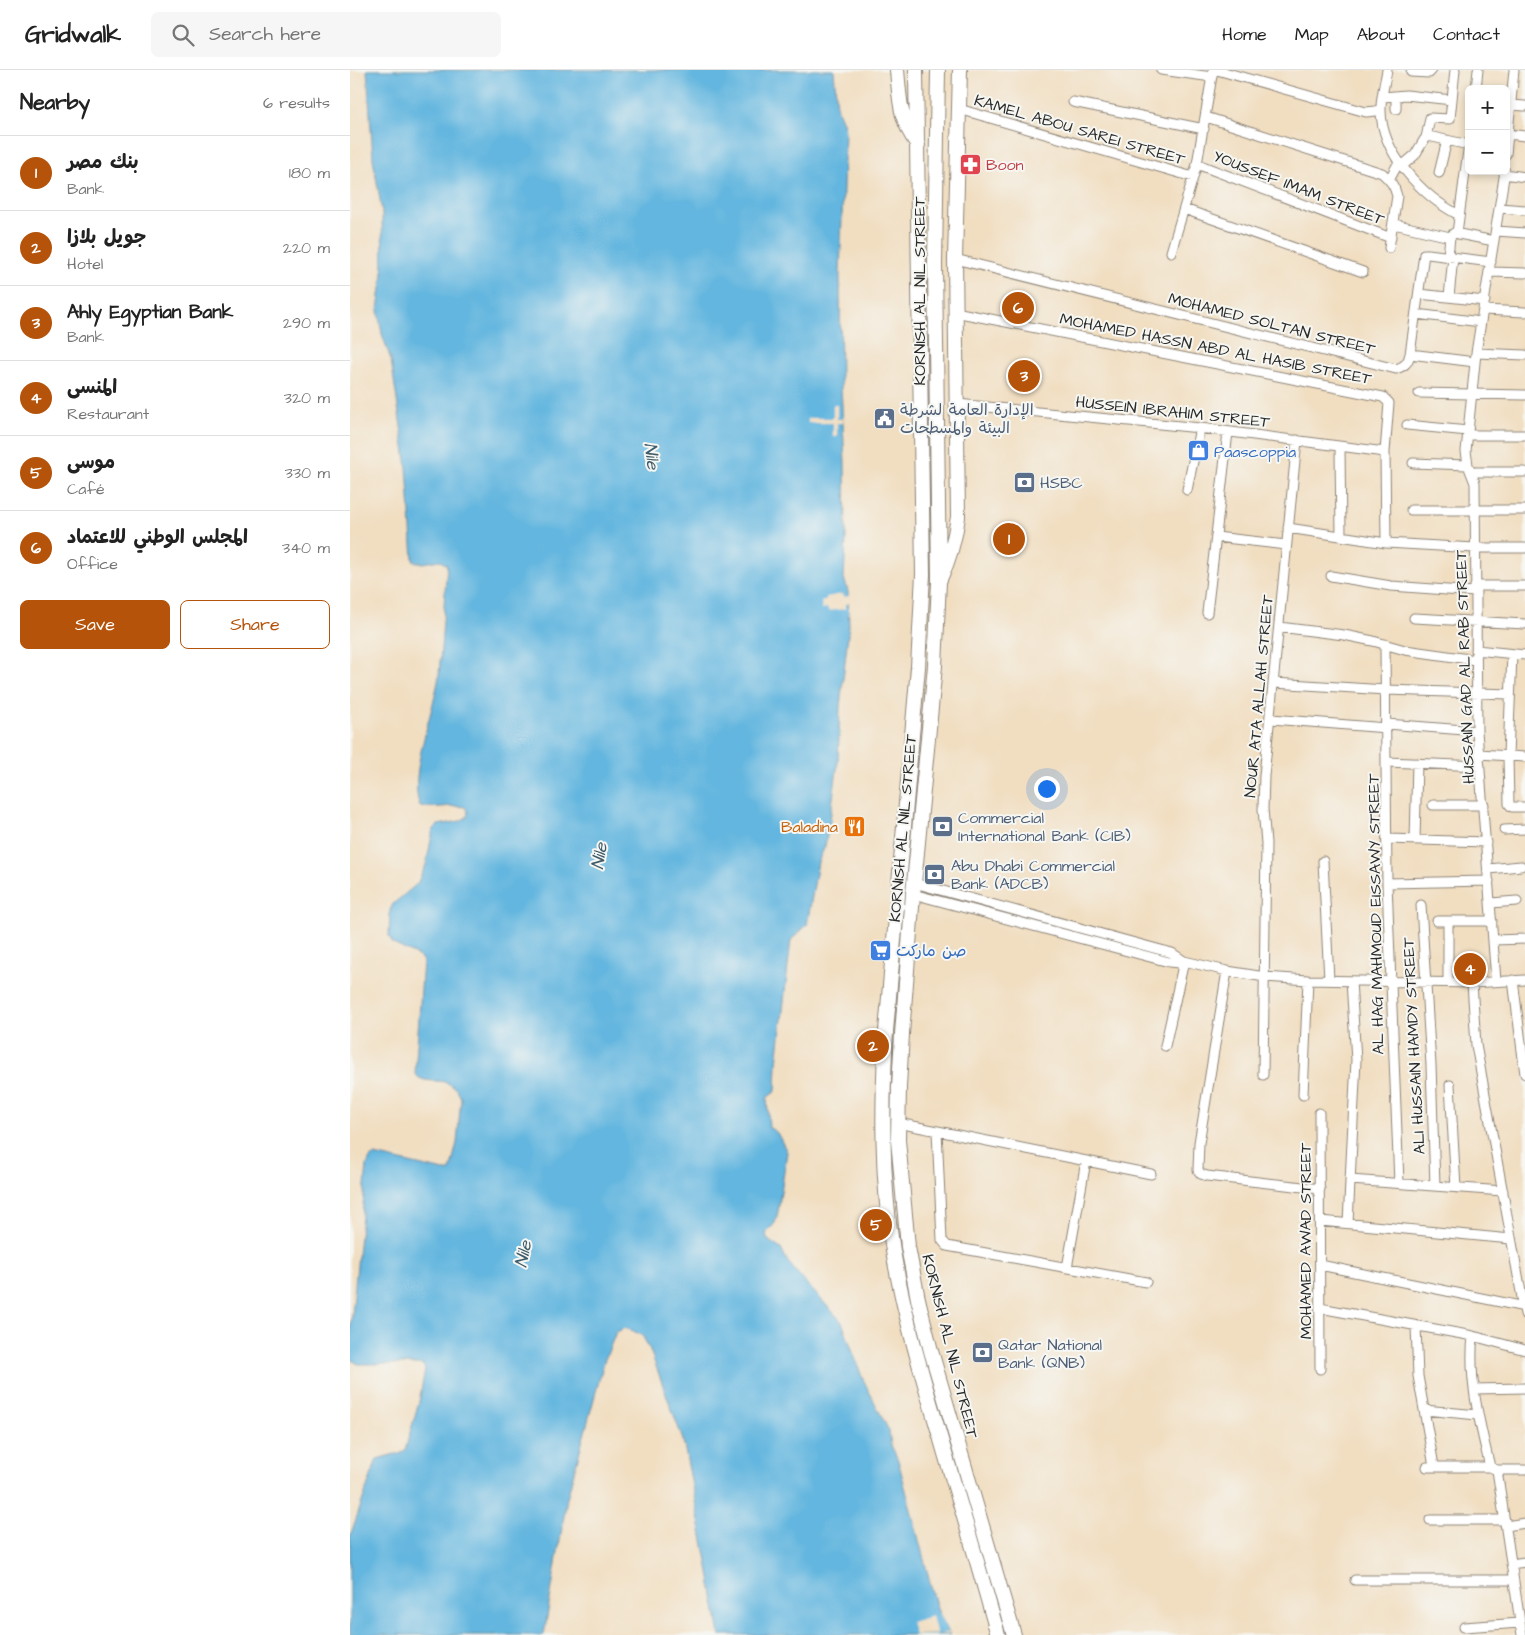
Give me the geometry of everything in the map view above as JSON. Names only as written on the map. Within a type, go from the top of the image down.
[{"type":"highway","points":[[897,70],[902,118],[918,145]]},
{"type":"highway","name":"KORNISH AL NIL STREET","points":[[916,70],[923,574],[918,667],[886,1031],[883,1140],[886,1194],[893,1249],[903,1303],[916,1356],[998,1635]]},
{"type":"highway","name":"KORNISH AL NIL STREET","points":[[938,70],[935,264],[939,582],[935,666],[913,888],[898,1122],[902,1193],[908,1246],[918,1299],[931,1351],[1014,1635]]},
{"type":"highway","points":[[939,582],[949,561],[958,517],[955,259],[960,70]]},
{"type":"highway","points":[[935,264],[955,290]]},
{"type":"street","points":[[1161,70],[1214,72],[1366,112],[1376,111],[1381,108]]},
{"type":"street","points":[[1387,70],[1381,108],[1383,128],[1390,146],[1401,164],[1425,192],[1435,201],[1459,215]]},
{"type":"street","points":[[1411,72],[1429,72],[1432,70]]},
{"type":"street","points":[[1389,180],[1401,164],[1415,156],[1426,138],[1430,118],[1450,119],[1455,70]]},
{"type":"street","points":[[1476,85],[1478,70]]},
{"type":"street","points":[[1511,70],[1510,105],[1525,106]]},
{"type":"street","points":[[1171,252],[1197,164],[1214,72]]},
{"type":"street","points":[[1382,97],[1411,95],[1452,100]]},
{"type":"street","points":[[1396,96],[1396,109]]},
{"type":"street","points":[[1073,102],[1204,129]]},
{"type":"street","name":"KAMEL ABOU SAREI STREET","points":[[959,109],[1193,177]]},
{"type":"street","points":[[1206,117],[1382,174],[1395,188],[1397,196],[1389,248]]},
{"type":"street","points":[[1510,134],[1525,136]]},
{"type":"street","points":[[1426,138],[1432,137],[1465,143]]},
{"type":"street","points":[[1439,173],[1447,140]]},
{"type":"street","name":"YOUSSEF IMAM STREET","points":[[1197,164],[1391,238]]},
{"type":"street","points":[[1449,297],[1453,235],[1459,215],[1465,172]]},
{"type":"street","points":[[1510,174],[1525,177]]},
{"type":"street","name":"HUSSAIN GAD AL RAB STREET","points":[[1496,981],[1477,731],[1474,483],[1466,458],[1475,358],[1505,175]]},
{"type":"street","points":[[1499,208],[1525,210]]},
{"type":"street","points":[[1184,209],[1362,272]]},
{"type":"street","points":[[1394,224],[1453,235],[1495,236],[1525,234]]},
{"type":"street","points":[[1491,262],[1424,254],[1410,354],[1475,358],[1525,355]]},
{"type":"street","name":"MOHAMED SOLTAN STREET","points":[[955,259],[1389,368],[1396,369],[1403,366],[1408,361],[1410,354]]},
{"type":"street","points":[[1490,272],[1525,273]]},
{"type":"street","points":[[1419,294],[1449,297],[1525,312]]},
{"type":"street","name":"MOHAMED HASSN ABD AL HASIB STREET","points":[[956,312],[1383,397],[1389,403],[1385,452],[1386,542]]},
{"type":"street","points":[[1416,314],[1481,322]]},
{"type":"street","points":[[1420,393],[1525,395]]},
{"type":"street","name":"HUSSEIN IBRAHIM STREET","points":[[956,404],[1200,428],[1385,452]]},
{"type":"street","points":[[1407,425],[1468,433],[1525,435]]},
{"type":"street","points":[[1187,490],[1200,428]]},
{"type":"street","points":[[1207,613],[1228,432]]},
{"type":"street","name":"NOUR ATA ALLAH STREET","points":[[1263,1075],[1266,843],[1264,776],[1271,719],[1296,440]]},
{"type":"street","points":[[1340,447],[1341,536]]},
{"type":"street","points":[[1413,464],[1525,472]]},
{"type":"street","points":[[1411,510],[1525,510]]},
{"type":"street","points":[[1288,528],[1386,542],[1475,548],[1525,548]]},
{"type":"street","points":[[1216,537],[1286,545]]},
{"type":"street","points":[[1332,576],[1391,586],[1475,589],[1525,586]]},
{"type":"street","points":[[1414,618],[1525,624]]},
{"type":"street","points":[[1279,627],[1344,635],[1405,650],[1476,655],[1525,655]]},
{"type":"street","name":"AL HAG MAHMOUD EISSAWY STREET","points":[[1385,644],[1387,883],[1399,1183]]},
{"type":"street","points":[[1512,654],[1508,756],[1510,805],[1512,807],[1525,807]]},
{"type":"street","points":[[1274,682],[1386,690],[1510,694]]},
{"type":"street","points":[[1271,719],[1477,731]]},
{"type":"street","points":[[1479,754],[1525,757]]},
{"type":"street","points":[[1387,762],[1480,766]]},
{"type":"street","points":[[1415,840],[1416,763]]},
{"type":"street","points":[[1433,805],[1484,805]]},
{"type":"street","points":[[1504,830],[1525,829]]},
{"type":"street","points":[[1387,839],[1486,842]]},
{"type":"street","points":[[1323,861],[1329,980]]},
{"type":"street","points":[[1488,869],[1521,866]]},
{"type":"street","points":[[1387,883],[1489,881]]},
{"type":"street","points":[[913,888],[1169,962],[1184,962],[1265,977],[1308,980],[1472,983],[1525,980]]},
{"type":"street","points":[[1491,902],[1517,902]]},
{"type":"street","name":"ALI HUSSAIN HAMDY STREET","points":[[1421,905],[1431,1065],[1435,1186]]},
{"type":"street","points":[[1437,921],[1492,921]]},
{"type":"street","points":[[1448,921],[1448,982]]},
{"type":"street","points":[[1494,940],[1525,939]]},
{"type":"street","points":[[1165,1046],[1184,962]]},
{"type":"street","points":[[1227,971],[1199,1143],[1198,1170],[1201,1174],[1207,1176],[1320,1189]]},
{"type":"street","points":[[1303,1095],[1308,980]]},
{"type":"street","points":[[1512,980],[1525,1074]]},
{"type":"street","points":[[1348,1223],[1356,1060],[1351,981]]},
{"type":"street","points":[[1320,1265],[1525,1309],[1476,1045],[1472,983]]},
{"type":"street","points":[[1450,1084],[1456,1188]]},
{"type":"street","name":"MOHAMED AWAD STREET","points":[[1320,1113],[1320,1369]]},
{"type":"street","points":[[898,1122],[1151,1174]]},
{"type":"street","points":[[937,1130],[942,1240],[948,1246],[1146,1282]]},
{"type":"street","points":[[1067,1268],[1086,1161]]},
{"type":"street","points":[[1350,1180],[1503,1191]]},
{"type":"street","points":[[1320,1221],[1511,1239]]},
{"type":"street","points":[[1320,1308],[1474,1336],[1525,1350]]},
{"type":"street","points":[[1416,1326],[1418,1376],[1431,1466],[1525,1470]]},
{"type":"street","points":[[1474,1336],[1472,1351],[1474,1390],[1478,1415],[1493,1468],[1505,1523],[1514,1580],[1520,1595],[1520,1622],[1523,1635]]},
{"type":"street","points":[[1474,1390],[1525,1388]]},
{"type":"street","points":[[1424,1410],[1478,1415]]},
{"type":"street","points":[[1430,1520],[1525,1523]]},
{"type":"street","points":[[1511,1564],[1525,1562]]},
{"type":"street","points":[[1355,1580],[1514,1580]]},
{"type":"street","points":[[1464,1627],[1520,1622]]},
{"type":"water","name":"Nile","points":[[367,70],[834,70],[837,108],[845,131],[840,274],[841,387],[845,462],[846,540],[844,578],[848,591],[849,626],[840,707],[838,762],[830,820],[825,846],[818,862],[807,925],[791,940],[777,1063],[776,1091],[767,1098],[769,1128],[777,1133],[787,1152],[778,1212],[775,1223],[766,1236],[768,1240],[781,1249],[788,1262],[803,1280],[842,1322],[862,1377],[889,1431],[891,1445],[898,1460],[937,1609],[950,1635],[720,1635],[683,1440],[650,1350],[642,1335],[626,1328],[616,1332],[604,1362],[567,1498],[544,1635],[350,1635],[350,1536],[377,1459],[400,1454],[405,1450],[419,1402],[425,1369],[422,1364],[358,1364],[350,1359],[350,1335],[367,1165],[370,1158],[375,1155],[450,1171],[457,1143],[461,1098],[450,1085],[444,1082],[426,1080],[415,1074],[423,961],[418,956],[393,944],[389,936],[390,910],[393,904],[417,884],[426,865],[433,830],[438,825],[460,821],[467,817],[468,812],[465,807],[459,806],[420,806],[417,793],[419,761],[439,675],[447,565],[439,560],[422,563],[413,560],[407,467],[391,360],[382,334],[378,310],[383,274],[382,212],[373,159]]},
{"type":"pier","points":[[833,405],[837,405],[837,419],[843,419],[843,423],[837,423],[837,437],[833,437],[833,423],[808,423],[808,418],[833,418]]},
{"type":"pier","points":[[843,594],[844,597],[849,596],[849,603],[845,605],[845,609],[828,611],[827,608],[822,609],[821,602],[826,600],[826,597]]},
{"type":"pier","points":[[932,1616],[937,1634],[915,1635],[911,1622]]},
{"type":"place","name":"Boon","points":[[970,164]]},
{"type":"place","name":"المجلس الوطني للاعتماد","points":[[1018,308]]},
{"type":"place","name":"Ahly Egyptian Bank","points":[[1024,376]]},
{"type":"place","name":"الإدارة العامة لشرطة البيئة والمسطحات","points":[[884,418]]},
{"type":"place","name":"Paascoppia","points":[[1198,451]]},
{"type":"place","name":"HSBC","points":[[1024,482]]},
{"type":"place","name":"بنك مصر","points":[[1009,539]]},
{"type":"place","name":"Baladina","points":[[854,826]]},
{"type":"place","name":"Commercial International Bank (CIB)","points":[[942,826]]},
{"type":"place","name":"Abu Dhabi Commercial Bank (ADCB)","points":[[935,874]]},
{"type":"place","name":"صن ماركت","points":[[880,950]]},
{"type":"place","name":"المنسى","points":[[1470,969]]},
{"type":"place","name":"جويل بلازا","points":[[873,1046]]},
{"type":"place","name":"موسى","points":[[876,1225]]},
{"type":"place","name":"Qatar National Bank (QNB)","points":[[982,1353]]}]
